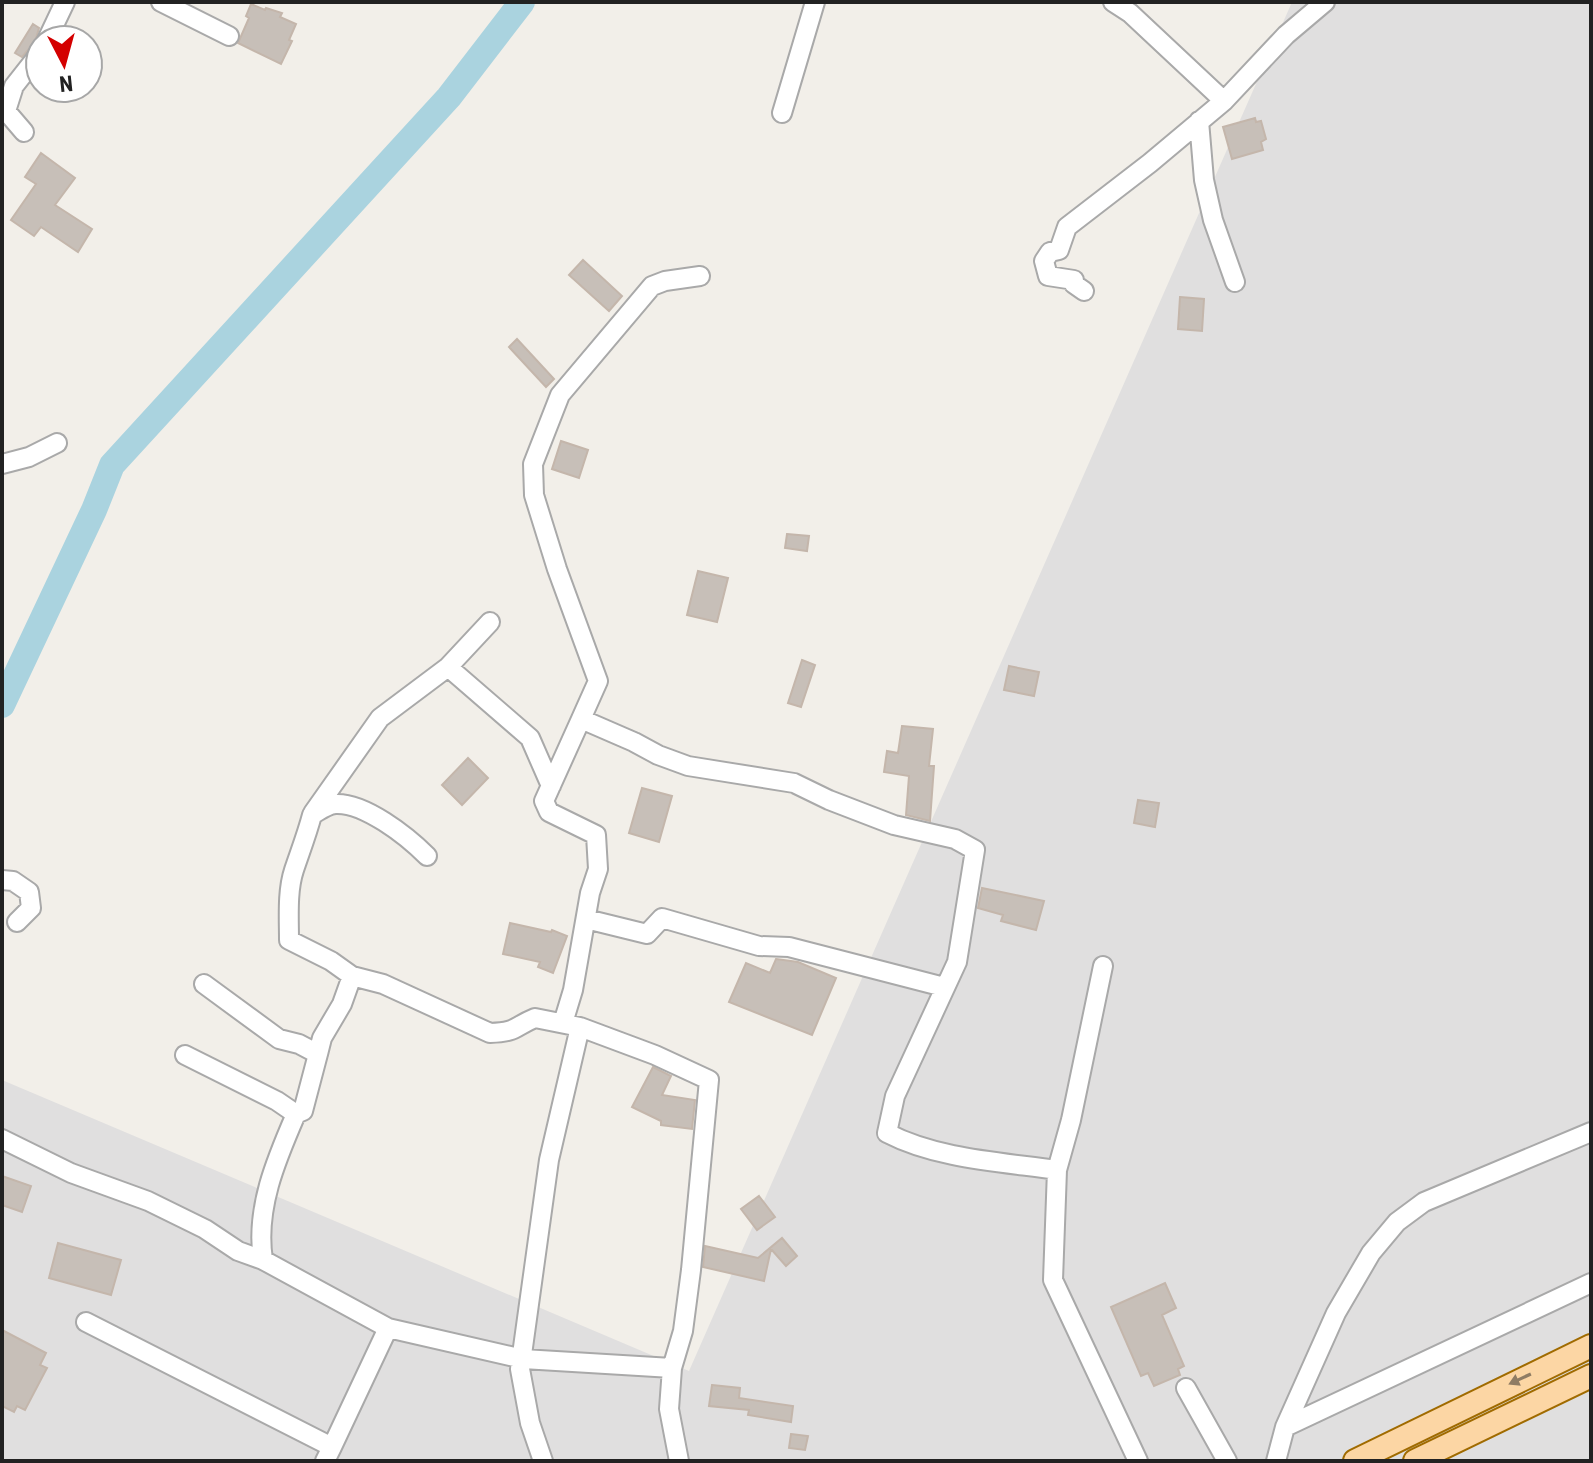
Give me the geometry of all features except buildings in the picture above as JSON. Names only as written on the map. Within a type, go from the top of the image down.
[{"type":"main road","points":[[1355,1461],[1591,1346]]},
{"type":"main road","points":[[1415,1461],[1591,1376]]},
{"type":"street","points":[[55,24],[65,2]]},
{"type":"street","points":[[161,2],[229,36]]},
{"type":"street","points":[[782,113],[815,2]]},
{"type":"street","points":[[1113,2],[1130,13],[1224,101]]},
{"type":"street","points":[[1084,291],[1074,284],[1074,280],[1048,276],[1044,261],[1050,252],[1059,250],[1067,227],[1224,101],[1286,35],[1325,2]]},
{"type":"street","points":[[24,73],[14,86],[6,111],[24,132]]},
{"type":"street","points":[[1199,121],[1204,180],[1213,220],[1235,282]]},
{"type":"street","points":[[543,1461],[530,1423],[521,1381],[523,1359],[549,1160],[571,1025],[573,990],[598,869],[596,835],[549,812],[544,801],[598,681],[534,495],[533,464],[560,395],[652,286],[700,276]]},
{"type":"street","points":[[2,464],[29,457],[57,443]]},
{"type":"street","points":[[490,622],[448,667],[380,718],[312,815],[301,856],[293,871],[289,940],[331,961],[352,976],[383,984],[490,1033],[521,1028],[535,1018],[571,1025],[655,1055],[709,1080],[691,1270],[683,1331],[672,1368],[669,1409],[679,1461]]},
{"type":"street","points":[[448,667],[530,738],[551,786]]},
{"type":"street","points":[[581,719],[688,766],[794,783],[894,825],[955,839],[975,850],[957,962],[895,1096],[887,1133],[921,1147],[1057,1170]]},
{"type":"street","points":[[312,815],[334,804],[349,805],[401,833],[427,856]]},
{"type":"street","points":[[2,880],[13,881],[29,892],[31,908],[17,922]]},
{"type":"street","points":[[586,919],[647,934],[662,918],[759,946],[789,947],[944,987]]},
{"type":"street","points":[[1103,966],[1071,1120],[1057,1170],[1053,1280],[1138,1461]]},
{"type":"street","points":[[263,1260],[259,1236],[272,1175],[296,1114],[303,1111],[322,1038],[342,1004],[352,976]]},
{"type":"street","points":[[204,984],[279,1039],[299,1044],[318,1054]]},
{"type":"street","points":[[185,1055],[277,1101],[296,1114]]},
{"type":"street","points":[[1276,1461],[1285,1427],[1336,1313],[1371,1253],[1397,1222],[1424,1202],[1591,1132]]},
{"type":"street","points":[[2,1139],[71,1173],[148,1201],[388,1328],[523,1359],[672,1368]]},
{"type":"street","points":[[1285,1427],[1591,1283]]},
{"type":"street","points":[[86,1322],[328,1454],[388,1328]]},
{"type":"street","points":[[1186,1388],[1227,1461]]},
{"type":"shaded area","points":[[1292,2],[1591,2],[1591,1461],[2,1461],[2,1080],[689,1371]]},
{"type":"waterway","points":[[2,705],[112,465],[449,97],[522,2]]}]
